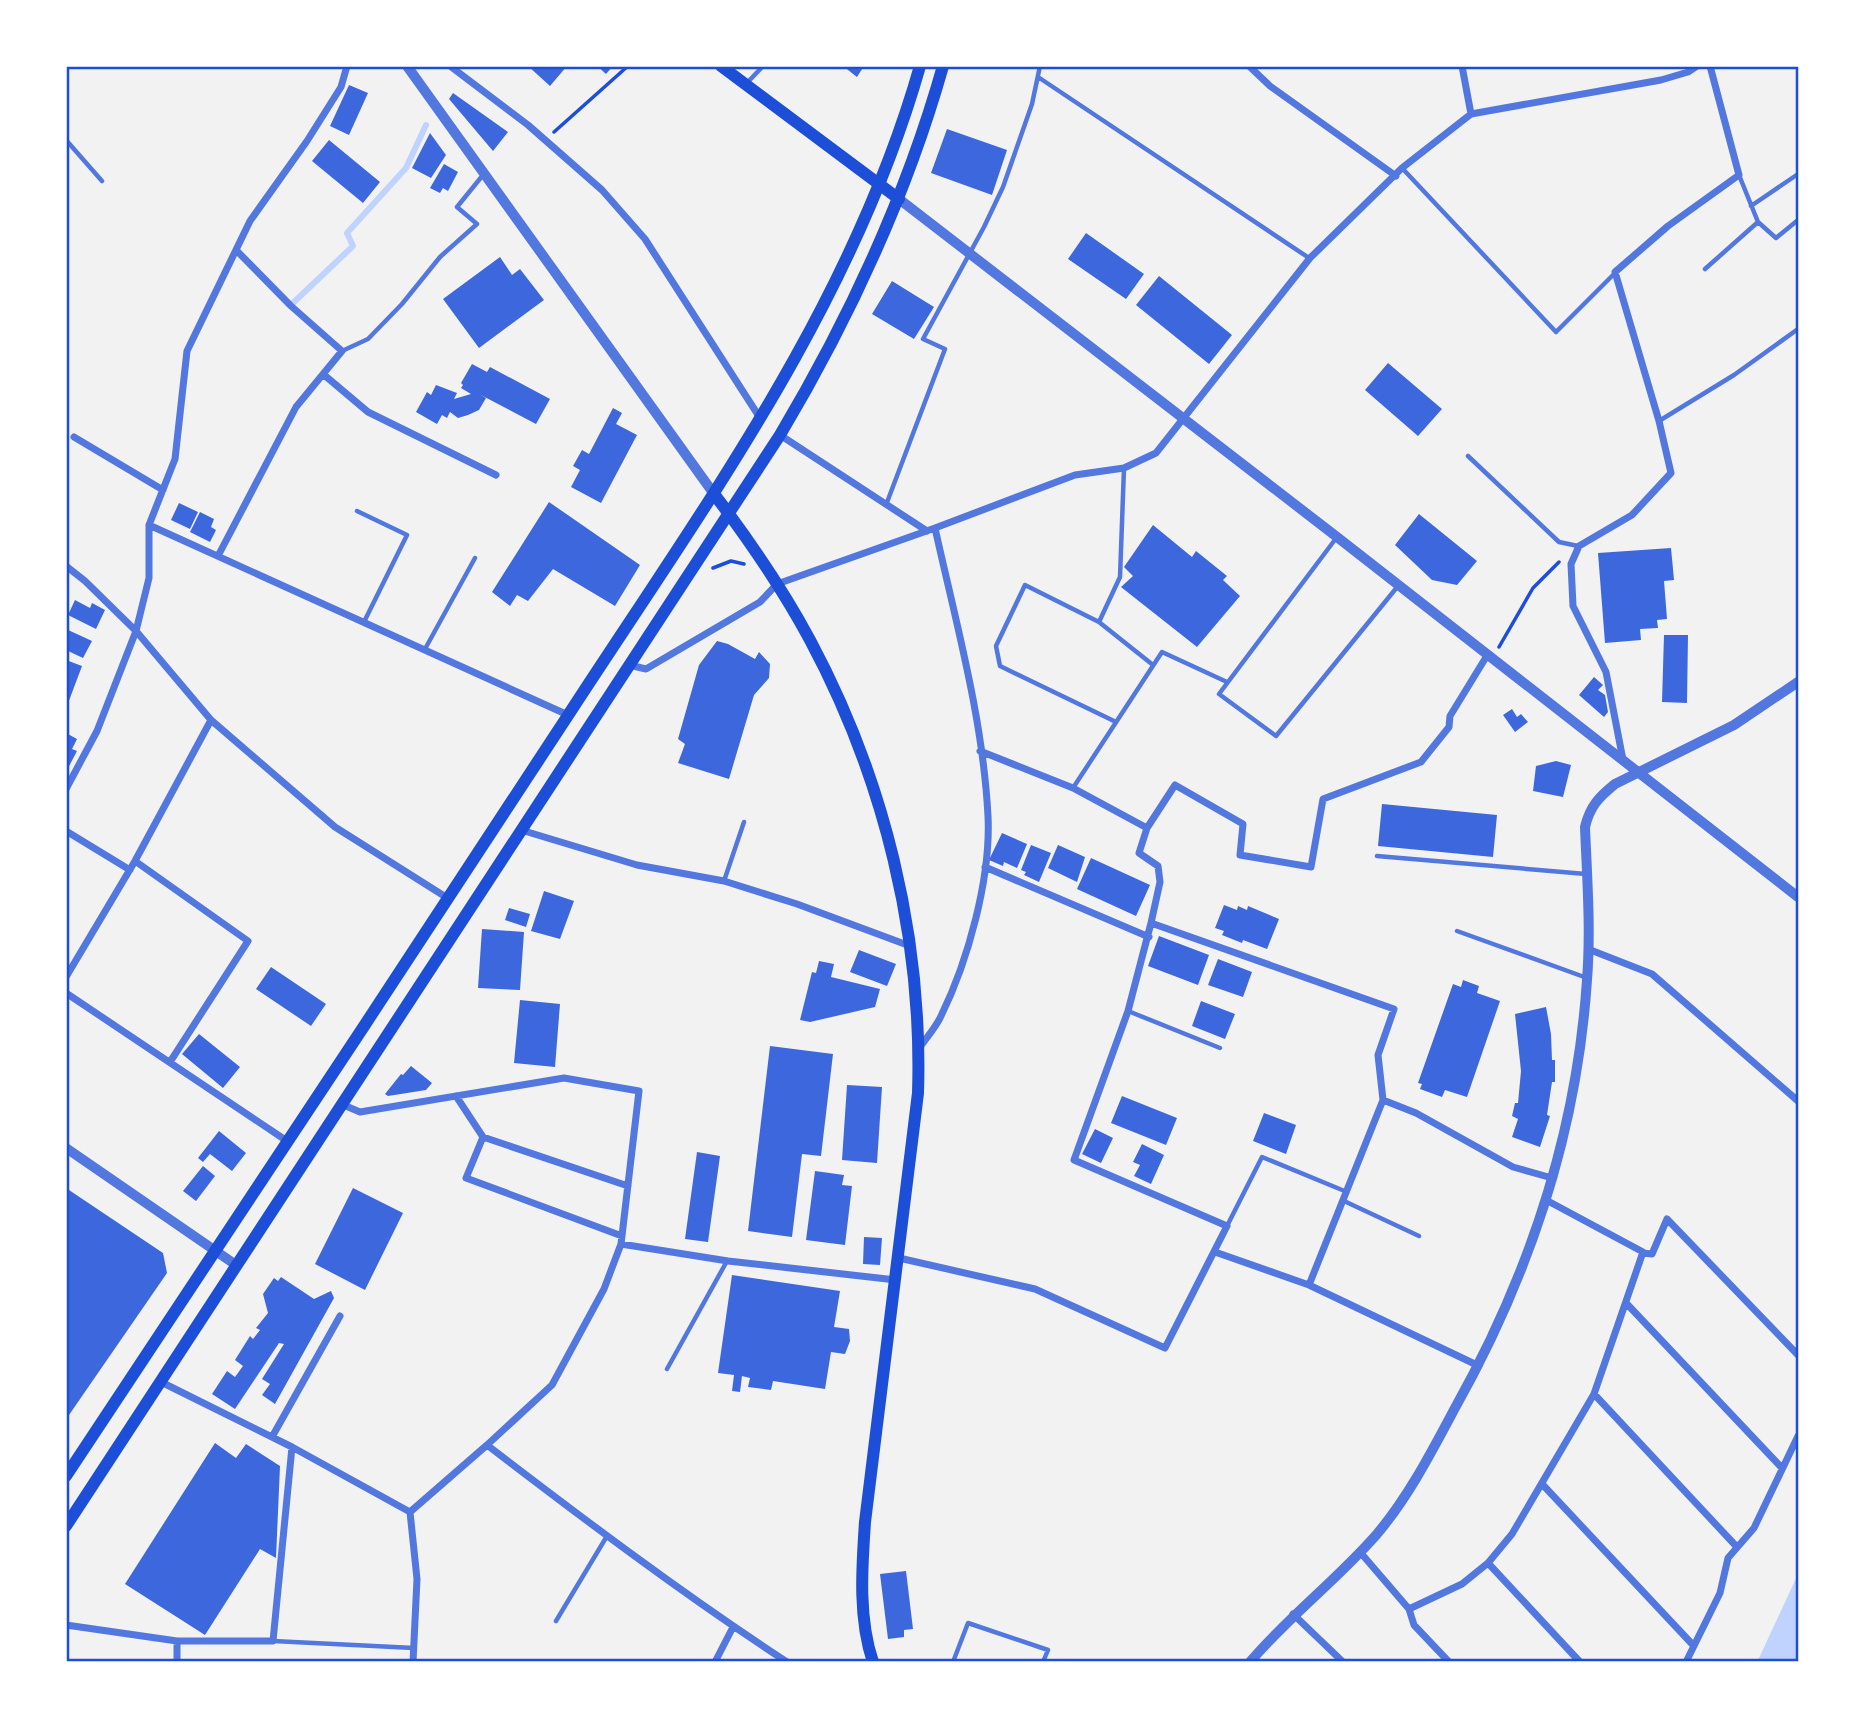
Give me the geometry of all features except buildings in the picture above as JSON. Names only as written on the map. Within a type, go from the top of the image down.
[{"type":"main road","points":[[721,66],[899,199]]},
{"type":"main road","points":[[66,1476],[449,899],[761,418],[825,306],[856,241],[911,100],[920,66]]},
{"type":"main road","points":[[66,1526],[780,435],[813,380],[846,316],[899,199],[943,66]]},
{"type":"main road","points":[[714,494],[777,584],[810,640],[840,704],[870,782],[895,862],[910,947],[920,1047],[913,1147],[862,1561],[866,1620],[873,1661]]},
{"type":"street","points":[[66,789],[97,732],[136,631],[149,578],[149,525],[175,459],[187,351],[250,221],[307,141],[341,87],[347,66]]},
{"type":"street","points":[[407,66],[714,494]]},
{"type":"street","points":[[450,66],[545,140],[602,190],[645,239],[761,418]]},
{"type":"street","points":[[1248,66],[1270,86],[1395,176]]},
{"type":"street","points":[[1462,66],[1471,114]]},
{"type":"street","points":[[629,665],[646,669],[760,602],[777,584],[931,530],[1075,475],[1124,468],[1156,453],[1310,258],[1402,168],[1471,114],[1661,80],[1688,72],[1697,66]]},
{"type":"street","points":[[1623,760],[1606,672],[1573,606],[1571,564],[1577,546],[1632,516],[1671,473],[1660,421],[1615,272],[1668,226],[1739,175],[1710,66]]},
{"type":"street","points":[[899,199],[1798,897]]},
{"type":"street","points":[[218,556],[296,407],[342,351],[237,251]]},
{"type":"street","points":[[323,373],[368,412],[496,475]]},
{"type":"street","points":[[780,435],[886,506],[931,530],[980,751],[988,817],[985,867],[969,946],[940,1018],[920,1047]]},
{"type":"street","points":[[74,437],[163,490]]},
{"type":"street","points":[[149,525],[568,715]]},
{"type":"street","points":[[66,566],[136,631],[211,720],[335,827],[449,899]]},
{"type":"street","points":[[899,1258],[1035,1289],[1165,1348],[1227,1226],[1074,1160],[1128,1011],[1149,937],[1160,882],[1158,866],[1139,853],[1146,828],[1175,785],[1243,824],[1240,855],[1311,867],[1323,799],[1421,762],[1449,727],[1450,716],[1490,656]]},
{"type":"street","points":[[1250,1661],[1293,1615],[1378,1533],[1408,1491],[1479,1366],[1517,1280],[1546,1200],[1572,1101],[1587,979],[1585,827],[1589,810],[1599,797],[1639,772],[1734,726],[1798,682]]},
{"type":"street","points":[[66,977],[130,870],[211,720]]},
{"type":"street","points":[[980,751],[1073,788],[1146,828]]},
{"type":"street","points":[[521,830],[637,865],[724,881],[797,904],[910,947]]},
{"type":"street","points":[[66,831],[130,870]]},
{"type":"street","points":[[135,861],[248,941],[170,1062]]},
{"type":"street","points":[[985,867],[1149,937]]},
{"type":"street","points":[[1151,923],[1394,1009],[1378,1055],[1383,1100],[1310,1285]]},
{"type":"street","points":[[1588,949],[1652,974],[1798,1101]]},
{"type":"street","points":[[66,993],[286,1141]]},
{"type":"street","points":[[341,1104],[360,1112],[564,1078],[639,1091],[621,1240],[604,1289],[552,1385],[410,1511]]},
{"type":"street","points":[[456,1096],[483,1137],[628,1186]]},
{"type":"street","points":[[1383,1100],[1416,1113],[1513,1167],[1552,1178]]},
{"type":"street","points":[[483,1137],[466,1178],[621,1240],[728,1261],[896,1280]]},
{"type":"street","points":[[66,1149],[236,1265]]},
{"type":"street","points":[[1546,1200],[1643,1253],[1652,1254],[1667,1219],[1798,1355]]},
{"type":"street","points":[[1215,1252],[1310,1285],[1479,1366]]},
{"type":"street","points":[[1409,1609],[1462,1584],[1488,1563],[1512,1534],[1594,1394],[1643,1253]]},
{"type":"street","points":[[1627,1304],[1782,1468]]},
{"type":"street","points":[[272,1437],[340,1317]]},
{"type":"street","points":[[161,1382],[292,1447],[410,1511]]},
{"type":"street","points":[[1594,1394],[1736,1546]]},
{"type":"street","points":[[1686,1661],[1720,1593],[1728,1559],[1736,1546],[1754,1528],[1798,1436]]},
{"type":"street","points":[[487,1445],[733,1627],[787,1661]]},
{"type":"street","points":[[66,1625],[177,1641],[273,1642],[292,1447]]},
{"type":"street","points":[[1543,1485],[1693,1645]]},
{"type":"street","points":[[410,1511],[418,1579],[414,1661]]},
{"type":"street","points":[[1360,1552],[1409,1609],[1414,1625],[1449,1661]]},
{"type":"street","points":[[1488,1563],[1580,1661]]},
{"type":"street","points":[[1293,1615],[1343,1661]]},
{"type":"street","points":[[715,1661],[733,1627]]},
{"type":"street","points":[[177,1641],[177,1661]]},
{"type":"lane","points":[[746,85],[764,66]]},
{"type":"lane","points":[[886,506],[945,349],[923,340],[1003,187],[1032,104],[1040,66]]},
{"type":"lane","points":[[1038,77],[1310,258]]},
{"type":"lane","points":[[66,140],[102,180]]},
{"type":"lane","points":[[1402,168],[1556,332],[1615,272]]},
{"type":"lane","points":[[342,351],[368,339],[402,304],[440,257],[477,224],[457,207],[484,174]]},
{"type":"lane","points":[[1751,206],[1798,174]]},
{"type":"lane","points":[[1739,175],[1758,222],[1776,238],[1798,220]]},
{"type":"lane","points":[[1704,269],[1758,222]]},
{"type":"lane","points":[[1660,421],[1734,375],[1798,329]]},
{"type":"lane","points":[[1468,457],[1559,542],[1577,546]]},
{"type":"lane","points":[[1099,622],[1120,578],[1124,468]]},
{"type":"lane","points":[[357,511],[407,535],[364,623]]},
{"type":"lane","points":[[1337,537],[1219,694],[1276,736],[1399,585]]},
{"type":"lane","points":[[424,650],[475,558]]},
{"type":"lane","points":[[1114,721],[1000,666],[996,646],[1025,585],[1099,622],[1153,665]]},
{"type":"lane","points":[[1073,788],[1114,721],[1162,652],[1227,682]]},
{"type":"lane","points":[[724,881],[744,821]]},
{"type":"lane","points":[[1377,856],[1587,874]]},
{"type":"lane","points":[[1457,931],[1587,979]]},
{"type":"lane","points":[[1128,1011],[1220,1048]]},
{"type":"lane","points":[[1227,1226],[1262,1157],[1348,1192]]},
{"type":"lane","points":[[1344,1201],[1419,1236]]},
{"type":"lane","points":[[667,1368],[728,1261]]},
{"type":"lane","points":[[556,1621],[607,1536]]},
{"type":"lane","points":[[953,1661],[968,1623],[1048,1650],[1043,1661]]},
{"type":"lane","points":[[273,1642],[414,1648]]},
{"type":"path","points":[[545,140],[628,66]]},
{"type":"path","points":[[1490,656],[1533,588],[1577,546]]},
{"type":"path","points":[[713,568],[730,561],[746,564]]},
{"type":"water","points":[[1798,1574],[1798,1661],[1757,1661],[1760,1656]]},
{"type":"waterway","points":[[293,303],[353,246],[347,233],[406,168],[426,125]]}]
